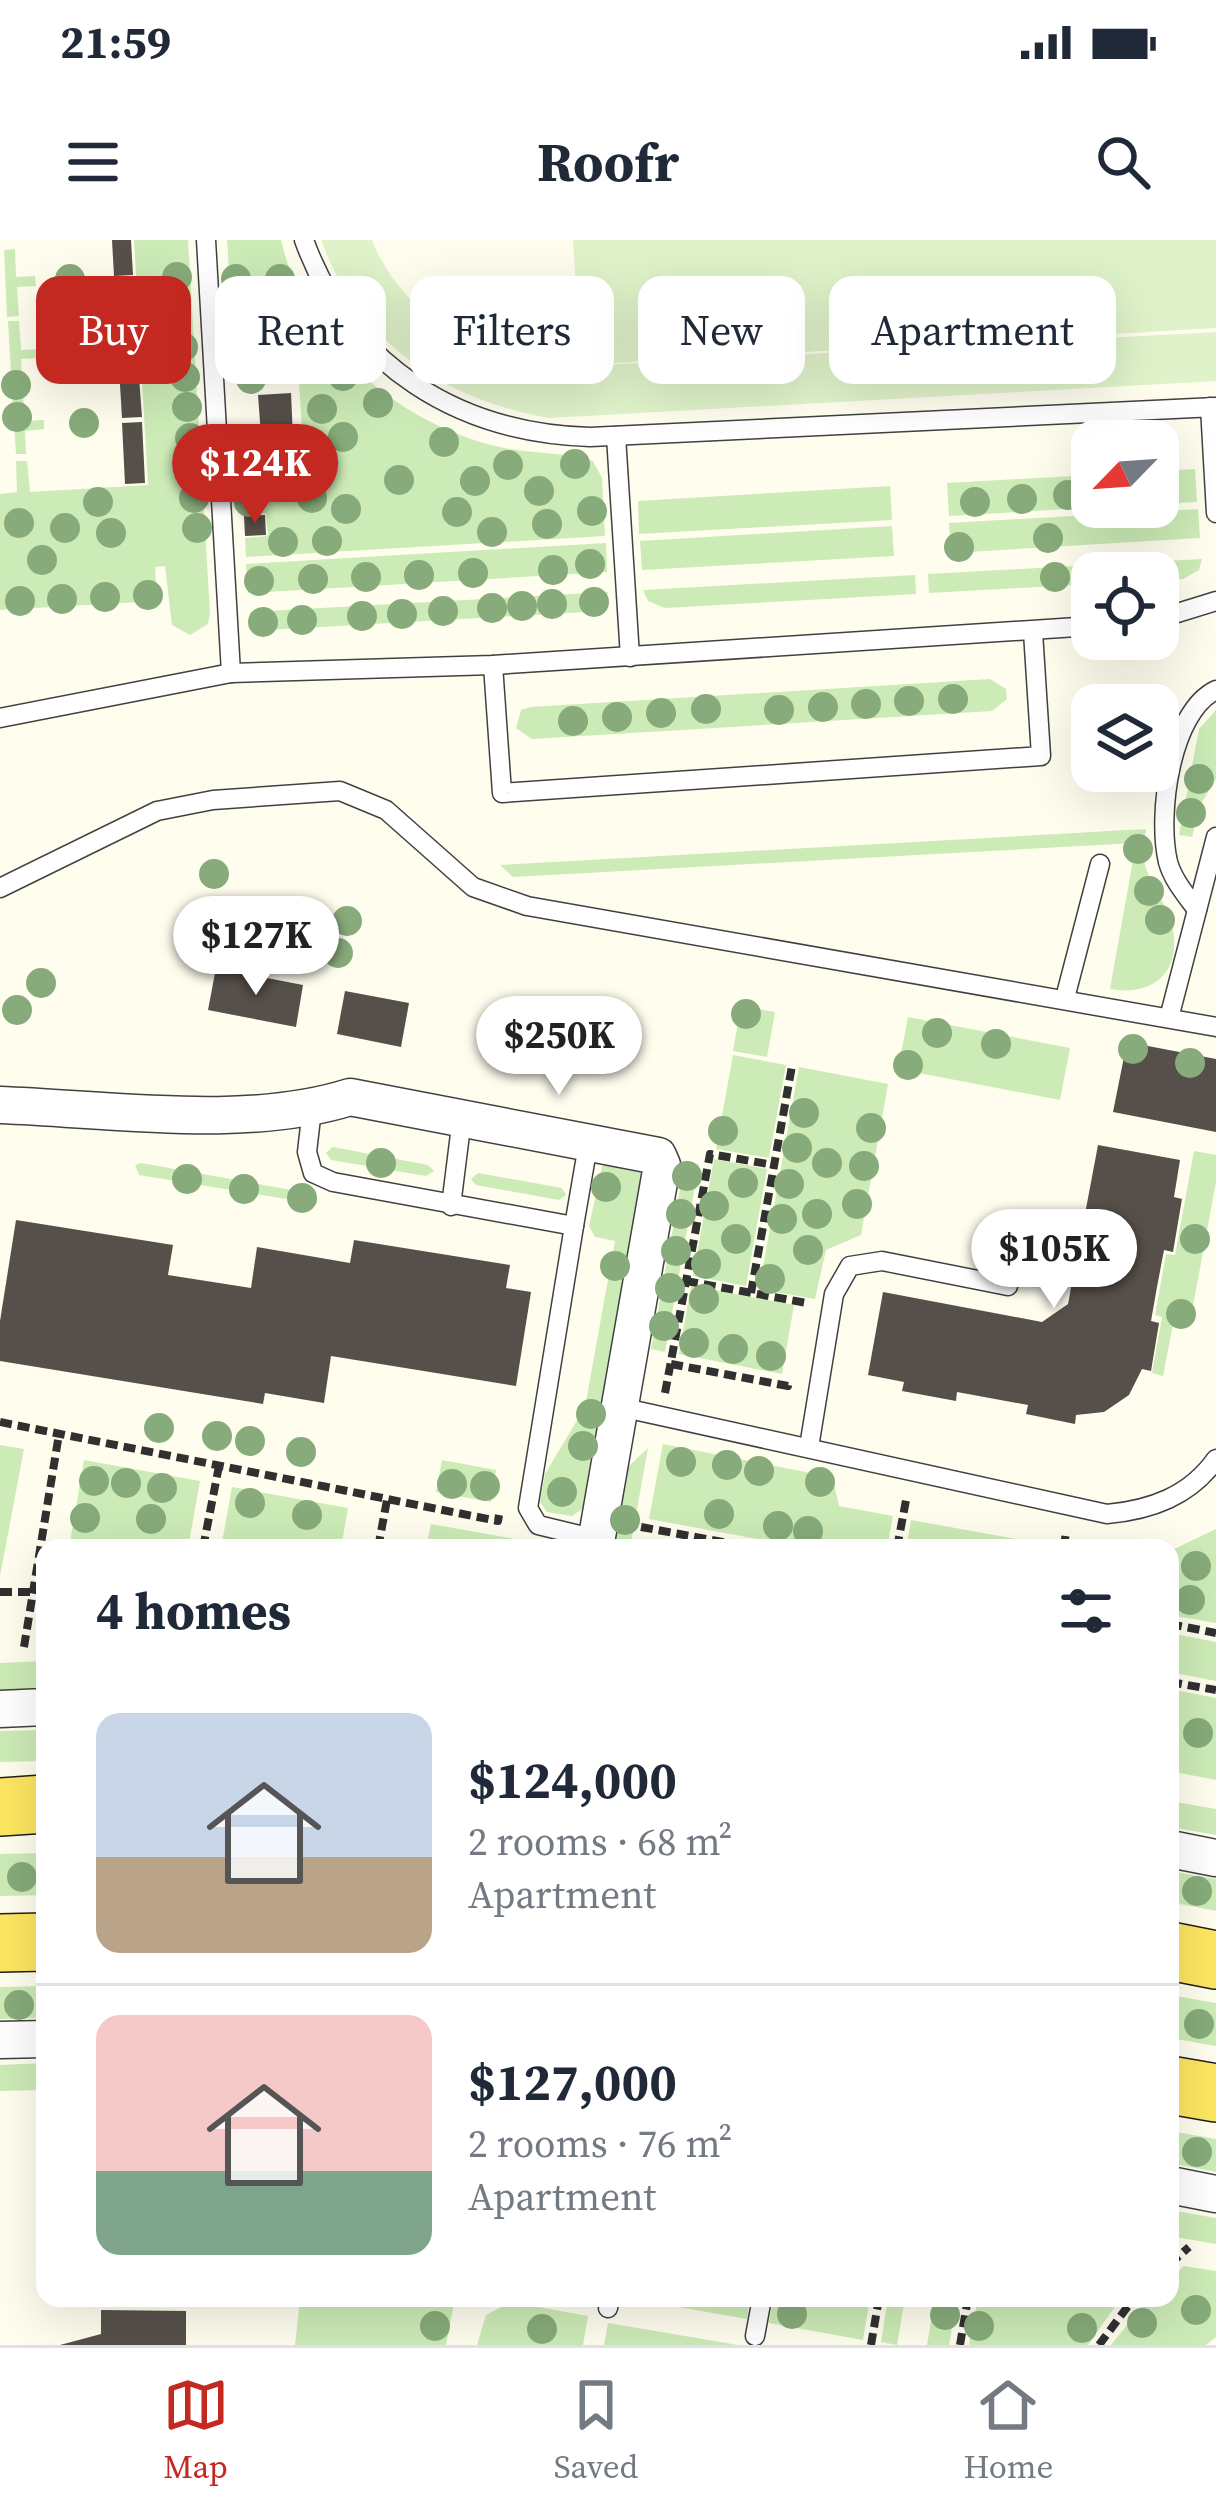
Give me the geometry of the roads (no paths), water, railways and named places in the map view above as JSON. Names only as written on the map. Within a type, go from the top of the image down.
[{"type":"main road","points":[[0,1807],[36,1805]]},
{"type":"main road","points":[[0,1943],[36,1942]]},
{"type":"main road","points":[[1179,1953],[1216,1960]]},
{"type":"main road","points":[[1179,2087],[1216,2093]]},
{"type":"street","points":[[0,1105],[248,1114],[312,1109],[350,1097],[650,1150],[662,1165],[596,1539]]},
{"type":"street","points":[[0,1709],[36,1707]]},
{"type":"street","points":[[1179,1852],[1216,1858]]},
{"type":"street","points":[[0,2040],[36,2039]]},
{"type":"street","points":[[1179,2188],[1216,2194]]},
{"type":"lane","points":[[206,240],[231,673]]},
{"type":"lane","points":[[304,240],[335,305],[361,340],[427,395],[506,428],[547,436],[616,436],[1213,407],[1216,513]]},
{"type":"lane","points":[[616,436],[630,658]]},
{"type":"lane","points":[[1179,613],[1216,602]]},
{"type":"lane","points":[[0,718],[231,673],[630,658],[1071,628]]},
{"type":"lane","points":[[493,665],[502,793],[1041,756],[1033,632]]},
{"type":"lane","points":[[1197,910],[1168,866],[1164,828],[1177,735],[1195,704],[1216,690]]},
{"type":"lane","points":[[0,888],[157,812],[213,800],[340,790],[386,810],[473,887],[527,906],[1216,1027]]},
{"type":"lane","points":[[1169,1018],[1216,837]]},
{"type":"lane","points":[[1065,998],[1100,864]]},
{"type":"lane","points":[[312,1109],[308,1152],[314,1173],[333,1182],[574,1226]]},
{"type":"lane","points":[[451,1206],[463,1118]]},
{"type":"lane","points":[[582,1539],[538,1525],[528,1514],[590,1139]]},
{"type":"lane","points":[[809,1447],[841,1278],[866,1260],[1008,1286]]},
{"type":"lane","points":[[620,1406],[1107,1514],[1162,1503],[1206,1473],[1216,1459]]},
{"type":"lane","points":[[755,2336],[760,2307]]}]
